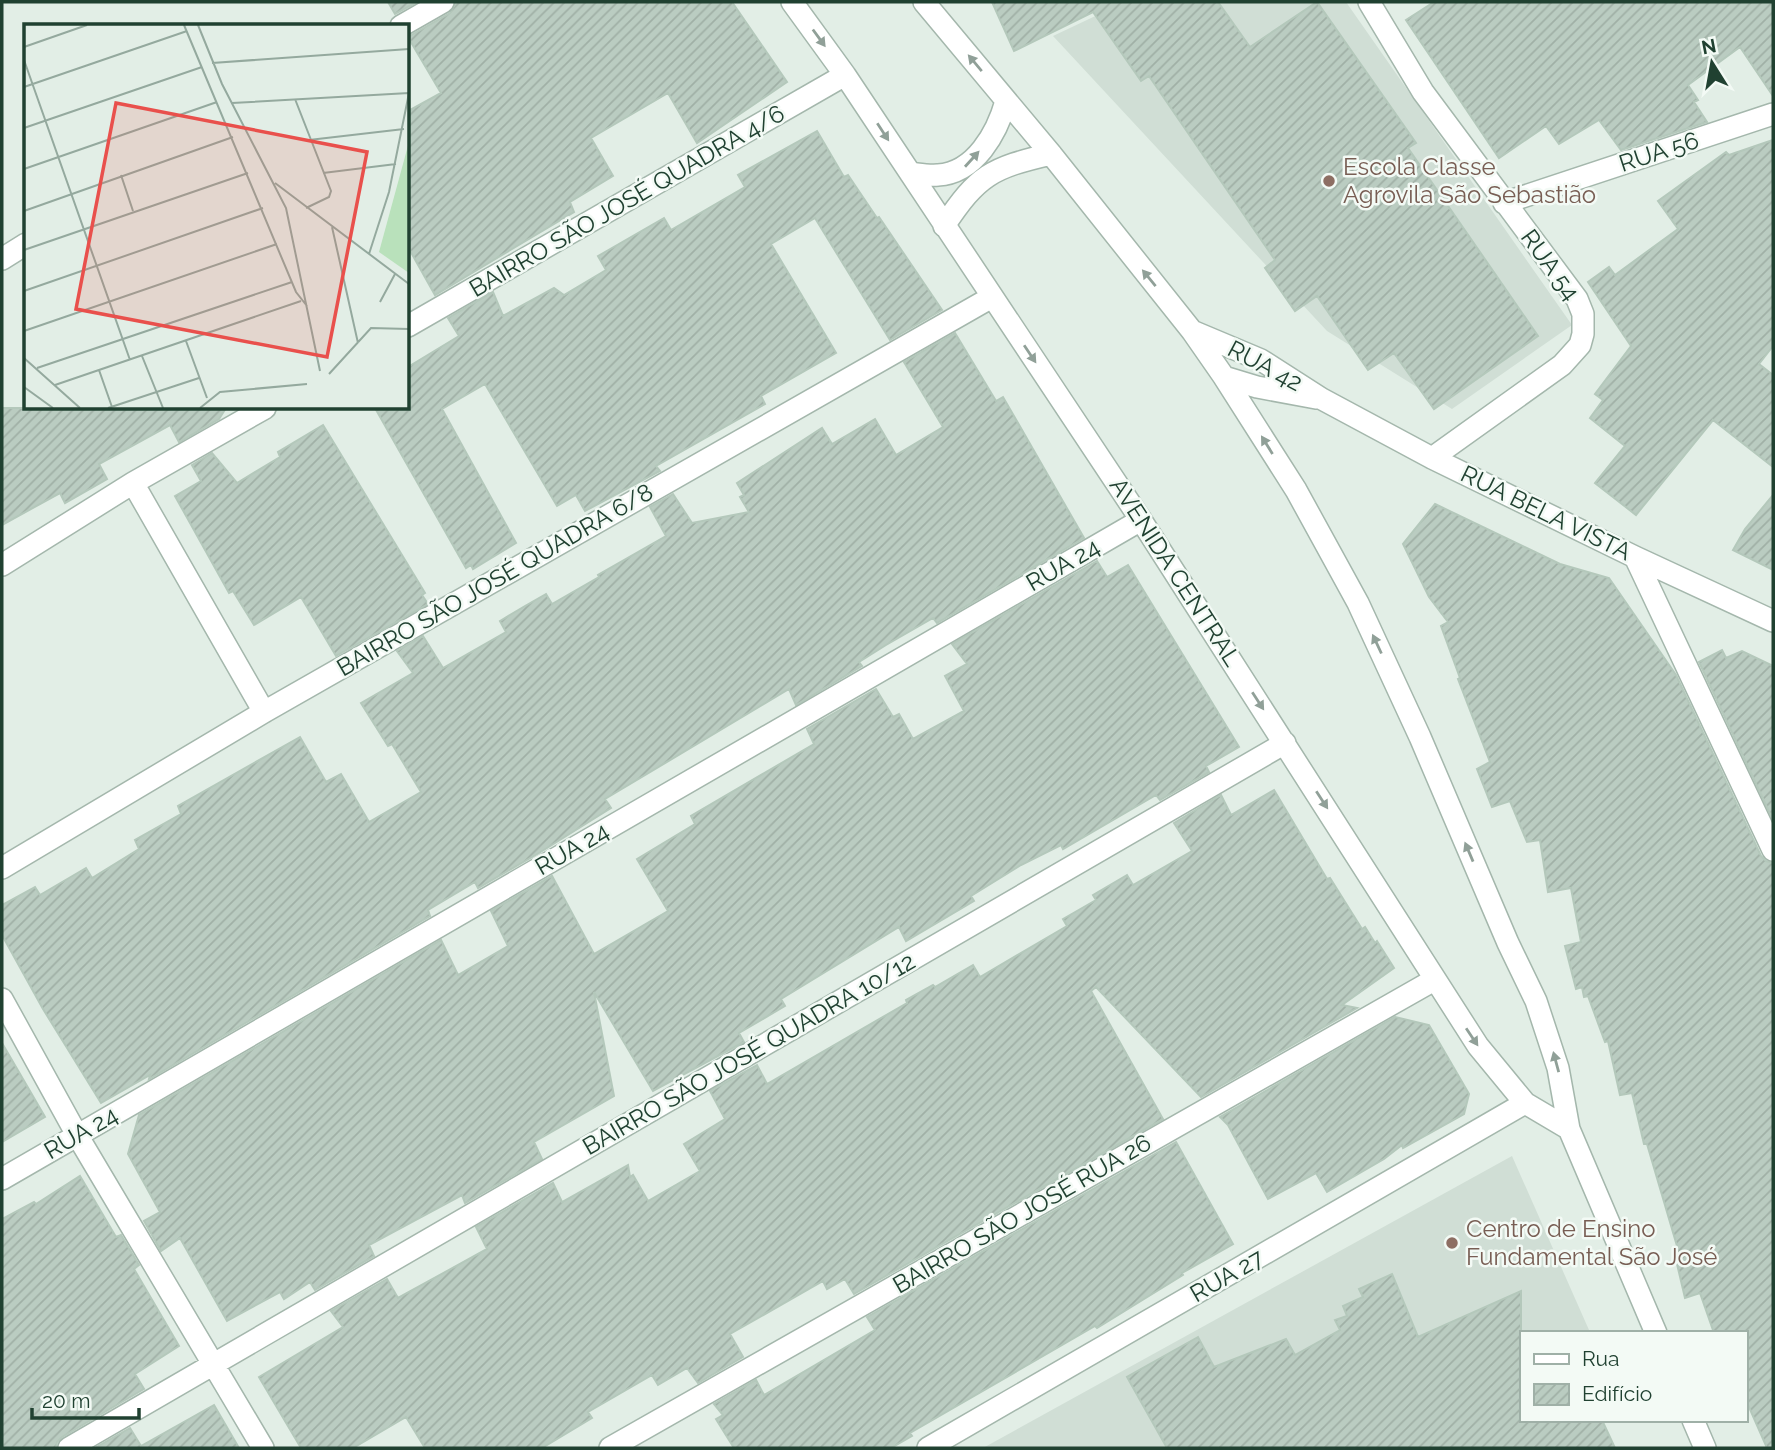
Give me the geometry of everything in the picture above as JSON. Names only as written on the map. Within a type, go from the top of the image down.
[{"type":"street","points":[[404,24],[443,2]]},
{"type":"street","name":"AVENIDA CENTRAL","points":[[792,2],[845,75],[1142,520],[1478,1046],[1525,1103],[1569,1129]]},
{"type":"street","points":[[924,2],[1051,154],[1192,331],[1296,490],[1352,592],[1420,737],[1508,943],[1536,1001],[1558,1068],[1569,1129],[1655,1331]]},
{"type":"street","name":"RUA 54","points":[[1369,2],[1423,92],[1504,203],[1573,291],[1583,314],[1580,345],[1562,365],[1432,458]]},
{"type":"street","name":"BAIRRO SÃO JOSÉ QUADRA 4/6","points":[[410,325],[845,75]]},
{"type":"street","points":[[910,173],[939,175],[967,167],[986,143],[1001,117],[1006,101]]},
{"type":"street","name":"RUA 56","points":[[1504,203],[1773,114]]},
{"type":"street","points":[[944,226],[965,194],[984,176],[1022,161],[1051,154]]},
{"type":"street","points":[[2,259],[24,245]]},
{"type":"street","name":"BAIRRO SÃO JOSÉ QUADRA 6/8","points":[[2,868],[264,712],[992,297]]},
{"type":"street","name":"RUA 42","points":[[1192,331],[1261,360],[1322,399]]},
{"type":"street","name":"RUA 42","points":[[1224,377],[1257,387],[1322,399]]},
{"type":"street","name":"RUA BELA VISTA","points":[[1322,399],[1432,458],[1773,621]]},
{"type":"street","points":[[2,565],[133,483],[261,410]]},
{"type":"street","points":[[133,483],[264,712]]},
{"type":"street","name":"RUA 24","points":[[2,1179],[1142,520]]},
{"type":"street","points":[[1635,557],[1773,850]]},
{"type":"street","name":"BAIRRO SÃO JOSÉ QUADRA 10/12","points":[[69,1448],[1285,743]]},
{"type":"street","name":"BAIRRO SÃO JOSÉ RUA 26","points":[[610,1448],[1434,980]]},
{"type":"street","points":[[2,999],[77,1135],[263,1448]]},
{"type":"street","name":"RUA 27","points":[[928,1448],[1525,1103]]},
{"type":"street","points":[[1694,1422],[1705,1448]]},
{"type":"shaded area","name":"Escola Classe Agrovila São Sebastião","points":[[1125,2],[1346,2],[1572,325],[1452,409],[1327,331],[1053,36]]},
{"type":"shaded area","name":"Centro de Ensino Fundamental São José","points":[[1512,1156],[1589,1330],[1520,1331],[1520,1368],[1466,1398],[1489,1448],[983,1448]]},
{"type":"building","points":[[388,2],[417,2],[395,14]]},
{"type":"building","points":[[456,2],[732,2],[787,82],[697,143],[668,93],[591,138],[613,176],[570,202],[574,212],[435,295],[410,251],[410,110],[441,93],[410,40],[410,36],[450,13]]},
{"type":"building","name":"Escola Classe Agrovila São Sebastião","points":[[992,2],[1218,2],[1250,47],[1317,2],[1416,143],[1408,148],[1538,336],[1434,409],[1394,353],[1368,370],[1317,296],[1295,311],[1265,268],[1275,260],[1149,76],[1141,81],[1093,12],[1014,51]]},
{"type":"building","points":[[1434,2],[1773,2],[1773,96],[1740,47],[1688,85],[1698,100],[1694,102],[1707,122],[1621,150],[1599,120],[1559,144],[1546,126],[1499,158],[1406,20]]},
{"type":"building","points":[[817,131],[844,177],[848,175],[877,218],[879,217],[942,310],[890,340],[815,218],[771,244],[836,353],[761,396],[765,404],[656,466],[660,471],[585,511],[576,495],[557,506],[485,384],[442,409],[516,543],[473,569],[471,565],[466,568],[376,410],[410,410],[410,366],[459,336],[448,318],[493,292],[503,316],[554,288],[564,295],[606,270],[598,256],[664,218],[671,230],[745,187],[738,175]]},
{"type":"building","points":[[1773,140],[1773,346],[1759,364],[1773,375],[1773,467],[1713,420],[1636,515],[1595,483],[1625,446],[1590,418],[1603,400],[1595,394],[1631,346],[1588,282],[1609,267],[1615,275],[1678,229],[1658,201],[1726,152],[1729,155]]},
{"type":"building","points":[[955,333],[996,401],[1003,397],[1084,538],[937,623],[933,618],[886,645],[859,662],[862,666],[796,705],[789,689],[605,799],[611,808],[539,853],[478,888],[475,882],[428,910],[430,916],[149,1079],[150,1075],[101,1103],[43,1009],[2,935],[2,905],[35,887],[40,895],[86,868],[92,878],[139,849],[135,840],[181,814],[178,806],[300,737],[326,782],[341,774],[369,822],[421,792],[392,744],[388,746],[361,703],[413,673],[397,651],[423,636],[443,668],[506,632],[500,621],[525,606],[546,594],[552,604],[666,536],[650,507],[673,494],[692,523],[749,512],[740,497],[744,495],[737,483],[822,428],[832,444],[875,419],[896,455],[943,427],[904,362]]},
{"type":"building","points":[[2,408],[225,410],[219,419],[179,442],[170,425],[99,464],[107,479],[65,503],[60,493],[2,525]]},
{"type":"building","points":[[323,425],[425,593],[422,595],[428,604],[336,656],[301,597],[254,625],[233,591],[229,593],[175,496],[201,481],[192,465],[212,453],[237,483],[280,457],[278,452]]},
{"type":"building","points":[[1773,495],[1773,570],[1733,550],[1745,529]]},
{"type":"building","points":[[1435,504],[1560,564],[1609,578],[1676,675],[1761,856],[1773,863],[1773,1448],[1767,1448],[1747,1403],[1747,1331],[1713,1331],[1700,1293],[1685,1298],[1673,1247],[1677,1246],[1647,1144],[1644,1144],[1632,1093],[1620,1095],[1608,1041],[1605,1042],[1588,996],[1584,997],[1582,987],[1576,989],[1565,946],[1581,942],[1571,888],[1548,892],[1540,840],[1527,842],[1510,801],[1492,807],[1477,769],[1490,762],[1441,626],[1448,622],[1429,597],[1403,544]]},
{"type":"building","points":[[1097,561],[1107,577],[1128,565],[1239,747],[1206,766],[1209,772],[1160,800],[1156,795],[1063,849],[1061,845],[1021,865],[971,896],[974,901],[906,941],[899,927],[781,999],[785,1006],[739,1033],[744,1042],[653,1091],[594,992],[614,1096],[534,1142],[542,1159],[465,1203],[462,1195],[369,1245],[374,1256],[315,1290],[310,1282],[284,1299],[280,1292],[227,1321],[180,1238],[161,1251],[144,1221],[160,1212],[128,1154],[139,1115],[441,940],[458,975],[508,946],[491,911],[552,876],[594,954],[668,911],[637,859],[695,824],[691,816],[814,744],[807,729],[876,689],[893,717],[899,714],[913,739],[964,711],[945,676],[967,664],[952,644]]},
{"type":"building","points":[[1722,650],[1726,658],[1742,651],[1773,666],[1773,820],[1699,662]]},
{"type":"building","points":[[1274,790],[1327,879],[1330,878],[1362,929],[1365,927],[1375,943],[1377,941],[1394,968],[1342,1005],[1357,1008],[1201,1097],[1096,987],[1091,991],[1163,1119],[854,1294],[845,1279],[827,1289],[823,1281],[730,1334],[743,1357],[698,1383],[687,1368],[658,1385],[652,1375],[588,1412],[592,1418],[542,1448],[425,1448],[406,1417],[353,1448],[301,1448],[259,1377],[343,1327],[331,1311],[387,1279],[398,1298],[487,1249],[476,1227],[553,1183],[562,1202],[628,1165],[630,1177],[633,1175],[648,1201],[700,1171],[684,1144],[725,1119],[710,1091],[757,1065],[767,1084],[907,1003],[906,1000],[933,985],[935,987],[973,965],[980,977],[1067,926],[1063,919],[1096,900],[1093,895],[1127,875],[1133,885],[1192,851],[1174,823],[1221,795],[1231,815]]},
{"type":"building","points":[[1395,1017],[1429,1025],[1469,1094],[1464,1114],[1403,1148],[1402,1145],[1384,1159],[1327,1192],[1316,1173],[1268,1199],[1228,1125],[1220,1117]]},
{"type":"building","points":[[2,1043],[45,1117],[2,1142]]},
{"type":"building","points":[[1176,1142],[1233,1244],[1182,1273],[1183,1275],[1097,1328],[1095,1326],[910,1433],[912,1436],[891,1448],[734,1448],[716,1419],[723,1415],[714,1404],[756,1380],[764,1395],[875,1330],[867,1317]]},
{"type":"building","points":[[80,1176],[116,1237],[121,1235],[139,1265],[134,1269],[179,1346],[135,1374],[144,1389],[62,1437],[56,1448],[2,1448],[2,1219],[34,1202],[36,1204]]},
{"type":"building","points":[[1392,1274],[1418,1337],[1521,1291],[1520,1422],[1603,1422],[1615,1448],[1167,1448],[1127,1377],[1198,1337],[1214,1367],[1286,1339],[1295,1355],[1340,1330],[1335,1320],[1347,1316],[1343,1306],[1363,1297],[1359,1289]]},
{"type":"building","points":[[214,1405],[239,1448],[95,1448],[130,1428],[141,1446]]},
{"type":"place","name":"Escola Classe Agrovila São Sebastião","points":[[1329,181]]},
{"type":"place","name":"Centro de Ensino Fundamental São José","points":[[1452,1243]]}]
